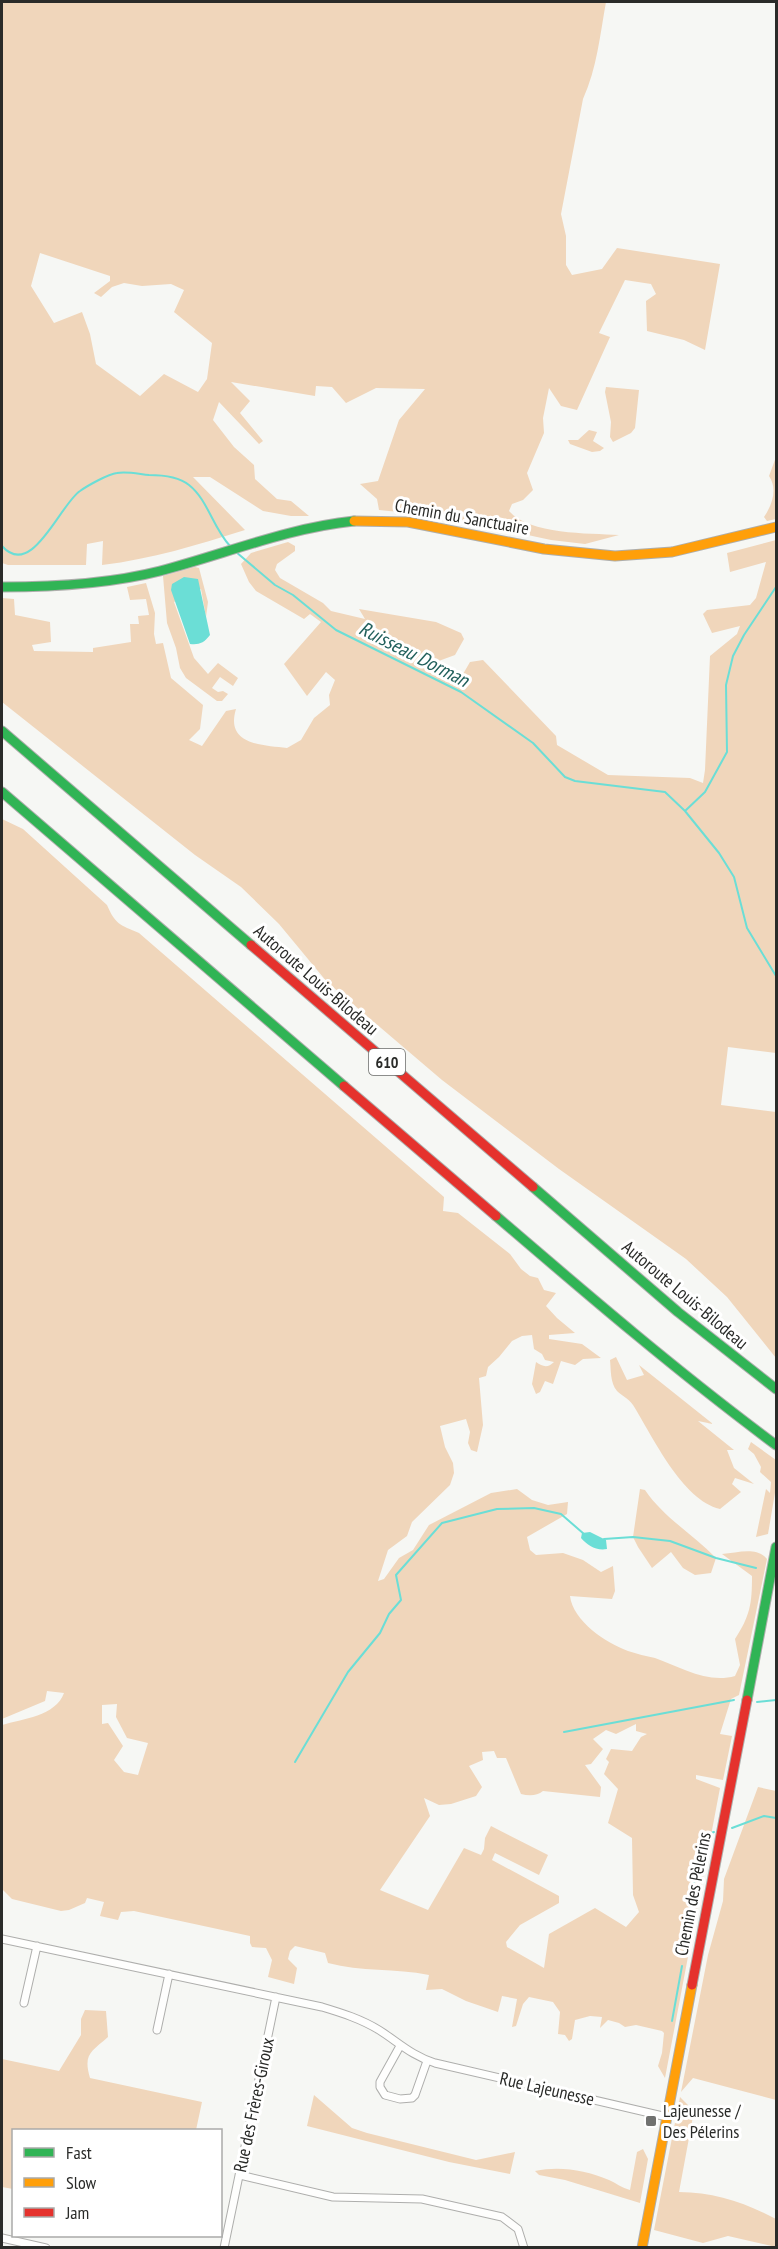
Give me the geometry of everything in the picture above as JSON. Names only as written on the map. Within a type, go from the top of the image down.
[{"type":"main road","name":"Chemin du Sanctuaire","points":[[2,587],[51,586],[106,581],[153,572],[318,526],[373,520],[438,526],[560,551],[630,555],[655,554],[699,546],[777,527]]},
{"type":"main road","name":"Autoroute Louis-Bilodeau","points":[[2,732],[678,1312],[777,1389]]},
{"type":"main road","name":"610","points":[[2,792],[638,1337],[702,1390],[776,1445]]},
{"type":"main road","name":"Chemin des Pèlerins","points":[[642,2247],[777,1547]]},
{"type":"street","name":"Rue Lajeunesse","points":[[2,1939],[322,2007],[357,2018],[427,2061],[667,2117]]},
{"type":"street","points":[[24,2003],[37,1946]]},
{"type":"street","points":[[157,2030],[170,1974]]},
{"type":"street","name":"Rue des Frères-Giroux","points":[[224,2247],[276,1997]]},
{"type":"street","points":[[400,2046],[380,2082],[380,2087],[385,2094],[400,2099],[412,2098],[427,2061]]},
{"type":"street","points":[[240,2175],[333,2197],[422,2199],[502,2217],[518,2229],[524,2247]]},
{"type":"street","points":[[2,2238],[46,2247]]},
{"type":"shaded area","points":[[2,2],[606,2],[595,63],[583,99],[561,214],[566,236],[566,265],[572,275],[602,269],[617,248],[720,264],[705,350],[684,340],[647,331],[646,301],[656,294],[651,284],[625,280],[599,333],[610,337],[577,410],[561,406],[549,388],[543,418],[544,433],[527,473],[533,490],[523,500],[512,504],[509,511],[518,519],[545,529],[619,535],[585,544],[551,540],[439,516],[379,510],[377,499],[360,484],[378,481],[399,420],[425,389],[376,388],[346,403],[332,387],[316,386],[315,396],[231,382],[250,401],[240,413],[263,441],[259,444],[219,402],[213,420],[234,447],[254,465],[255,479],[277,499],[291,501],[309,516],[291,516],[263,511],[210,477],[193,477],[245,530],[157,555],[102,565],[103,541],[87,544],[86,565],[8,565],[2,563]],"holes":[[[40,253],[110,276],[110,281],[94,293],[101,297],[112,287],[124,283],[142,286],[171,284],[184,290],[174,312],[212,343],[207,379],[198,392],[164,374],[140,396],[96,364],[90,334],[82,312],[54,323],[31,286]]]},
{"type":"shaded area","points":[[606,387],[639,390],[635,428],[631,433],[613,442],[610,437],[611,422]]},
{"type":"shaded area","points":[[589,430],[597,432],[593,441],[604,448],[600,451],[592,452],[570,444],[568,440],[578,440]]},
{"type":"shaded area","points":[[776,457],[776,519],[767,521],[764,517],[773,492],[769,476]]},
{"type":"shaded area","points":[[776,540],[776,1053],[728,1047],[721,1105],[776,1112],[776,1358],[727,1297],[686,1259],[559,1169],[442,1080],[327,982],[279,924],[241,887],[195,855],[2,702],[2,598],[14,599],[15,615],[50,622],[51,642],[32,645],[34,651],[93,652],[93,648],[131,642],[130,624],[139,624],[138,616],[149,615],[146,599],[130,600],[127,587],[146,583],[155,613],[156,644],[163,643],[171,678],[203,705],[200,729],[189,740],[202,746],[226,711],[236,709],[234,721],[236,730],[241,736],[257,744],[287,748],[301,740],[314,718],[330,705],[329,695],[335,680],[326,672],[307,696],[284,664],[321,622],[310,614],[304,619],[256,591],[241,564],[251,553],[288,542],[295,546],[295,551],[277,564],[275,570],[280,578],[323,603],[331,611],[365,619],[359,609],[436,622],[461,633],[464,639],[455,655],[425,666],[455,679],[463,674],[470,662],[483,660],[556,736],[557,745],[608,775],[690,778],[703,783],[710,656],[737,634],[740,626],[712,633],[703,614],[707,610],[750,605],[756,598],[766,562],[730,572],[727,553]]},
{"type":"shaded area","points":[[195,567],[199,568],[208,602],[206,617],[201,589],[174,602],[194,658],[208,674],[218,663],[238,678],[233,686],[220,677],[212,688],[228,694],[222,701],[217,701],[186,678],[180,668],[167,623],[163,576]]},
{"type":"shaded area","points":[[2,819],[23,829],[107,905],[119,923],[139,933],[444,1197],[443,1211],[458,1213],[510,1254],[521,1269],[530,1276],[538,1278],[544,1290],[556,1293],[546,1306],[575,1333],[549,1335],[549,1339],[582,1344],[601,1358],[583,1359],[575,1365],[561,1361],[553,1384],[545,1381],[540,1392],[536,1394],[532,1384],[536,1362],[545,1366],[554,1362],[545,1360],[542,1354],[534,1349],[532,1335],[522,1336],[512,1341],[488,1367],[486,1376],[479,1378],[483,1425],[477,1452],[471,1450],[468,1443],[470,1432],[466,1419],[440,1426],[445,1447],[453,1463],[454,1473],[450,1485],[412,1522],[407,1536],[388,1550],[378,1581],[384,1579],[399,1558],[413,1550],[429,1525],[491,1493],[517,1489],[532,1500],[548,1505],[568,1502],[567,1514],[527,1537],[530,1550],[536,1555],[563,1553],[583,1560],[601,1572],[613,1566],[615,1591],[612,1599],[570,1596],[572,1605],[584,1622],[610,1643],[628,1651],[704,1676],[725,1678],[735,1676],[740,1665],[735,1639],[749,1609],[752,1576],[722,1554],[752,1551],[767,1559],[739,1695],[731,1699],[720,1734],[732,1736],[723,1780],[696,1775],[696,1779],[720,1788],[665,2078],[658,2066],[662,2053],[664,2033],[662,2031],[636,2025],[625,2027],[608,2020],[600,2028],[602,2017],[590,2016],[575,2020],[572,2039],[569,2041],[565,2035],[558,2034],[560,2012],[553,2002],[529,1997],[523,2004],[516,2026],[512,2027],[517,1999],[502,1996],[498,2012],[466,2001],[442,1989],[426,1990],[429,1975],[340,1966],[328,1963],[325,1953],[295,1946],[290,1951],[288,1959],[297,1968],[294,1984],[268,1977],[272,1960],[266,1948],[252,1947],[250,1936],[134,1911],[121,1912],[118,1920],[100,1916],[104,1902],[87,1898],[85,1903],[61,1911],[12,1899],[2,1889],[2,1725],[46,1712],[60,1701],[64,1693],[47,1691],[45,1701],[2,1719]],"holes":[[[117,1704],[116,1717],[127,1738],[148,1743],[138,1775],[124,1772],[114,1760],[123,1746],[108,1723],[102,1724],[102,1705]],[[636,1724],[636,1731],[647,1734],[641,1737],[632,1751],[611,1749],[606,1759],[609,1762],[604,1774],[618,1789],[608,1823],[632,1838],[633,1895],[639,1912],[626,1927],[595,1908],[549,1934],[544,1968],[507,1947],[506,1942],[520,1925],[559,1903],[559,1896],[492,1860],[495,1853],[539,1875],[548,1855],[491,1826],[481,1855],[464,1848],[428,1910],[380,1890],[430,1816],[424,1798],[439,1805],[451,1804],[476,1796],[482,1787],[469,1766],[483,1760],[482,1752],[494,1751],[497,1758],[506,1758],[521,1794],[533,1795],[543,1791],[600,1797],[601,1787],[585,1765],[591,1764],[603,1749],[593,1739],[606,1730],[616,1734]]]},
{"type":"shaded area","points":[[616,1357],[627,1380],[644,1375],[639,1365],[713,1424],[698,1421],[734,1450],[727,1450],[734,1468],[754,1484],[735,1478],[732,1484],[741,1492],[720,1509],[706,1503],[693,1493],[681,1481],[659,1450],[633,1405],[615,1388],[611,1376],[610,1360]]},
{"type":"shaded area","points":[[751,1442],[776,1460],[776,1487],[768,1534],[756,1537],[766,1489],[770,1493],[771,1482],[760,1472],[761,1467],[754,1454],[748,1449]]},
{"type":"shaded area","points":[[640,1489],[645,1490],[661,1509],[716,1558],[711,1573],[695,1575],[683,1568],[671,1552],[652,1568],[633,1537]]},
{"type":"shaded area","points":[[758,1787],[776,1791],[776,2100],[693,2078],[681,2092],[708,1955],[723,1901],[724,1879]]},
{"type":"shaded area","points":[[85,2010],[106,2011],[108,2037],[88,2058],[90,2078],[202,2102],[196,2129],[12,2129],[12,2189],[2,2187],[2,2059],[59,2071],[81,2035],[81,2019]]},
{"type":"shaded area","points":[[314,2095],[352,2128],[367,2133],[476,2160],[515,2152],[510,2174],[449,2162],[307,2126]]},
{"type":"shaded area","points":[[680,2097],[694,2111],[679,2192],[705,2194],[729,2200],[776,2219],[776,2247],[728,2236],[703,2243],[654,2230]]},
{"type":"shaded area","points":[[643,2149],[648,2159],[640,2203],[565,2180],[539,2175],[535,2171],[563,2169],[582,2171],[630,2190],[637,2152]]},
{"type":"water","points":[[184,577],[198,579],[210,635],[199,644],[190,644],[171,590],[172,584]]},
{"type":"water","points":[[590,1532],[606,1540],[607,1549],[592,1547],[581,1538],[582,1533]]},
{"type":"waterway","name":"Ruisseau Dorman","points":[[2,546],[13,554],[24,554],[35,547],[45,536],[72,498],[80,491],[108,476],[124,472],[170,477],[189,485],[201,498],[230,546]]},
{"type":"waterway","name":"Ruisseau Dorman","points":[[236,552],[275,585],[293,595],[336,630],[461,692],[533,743],[565,777],[575,781],[665,792],[685,811],[719,853],[734,877],[747,928],[776,976]]},
{"type":"waterway","points":[[685,811],[705,792],[727,752],[726,685],[733,656],[776,587]]},
{"type":"waterway","points":[[295,1762],[348,1672],[380,1633],[389,1614],[401,1600],[396,1575],[442,1523],[497,1509],[534,1508],[561,1514],[584,1534]]},
{"type":"waterway","points":[[604,1539],[633,1537],[670,1541],[716,1558],[756,1568]]},
{"type":"waterway","points":[[564,1732],[734,1700]]},
{"type":"waterway","points":[[757,1702],[776,1700]]},
{"type":"waterway","points":[[732,1828],[764,1816],[776,1818]]},
{"type":"waterway","points":[[684,1956],[700,1837],[714,1832]]},
{"type":"waterway","points":[[672,2021],[682,1966]]},
{"type":"traffic: fast","points":[[2,587],[82,584],[121,579],[160,571],[280,535],[354,521]]},
{"type":"traffic: fast","points":[[2,731],[251,945]]},
{"type":"traffic: fast","points":[[2,792],[344,1086]]},
{"type":"traffic: fast","points":[[533,1187],[678,1312],[776,1389]]},
{"type":"traffic: fast","points":[[496,1216],[669,1362],[776,1445]]},
{"type":"traffic: fast","points":[[747,1700],[776,1547]]},
{"type":"traffic: slow","points":[[354,521],[408,522],[544,549],[615,556],[672,552],[776,527]]},
{"type":"traffic: slow","points":[[642,2248],[692,1985]]},
{"type":"traffic: jam","points":[[251,945],[533,1187]]},
{"type":"traffic: jam","points":[[344,1086],[496,1216]]},
{"type":"traffic: jam","points":[[692,1985],[747,1700]]},
{"type":"place","name":"Lajeunesse / Des Pélerins","points":[[651,2121]]}]
